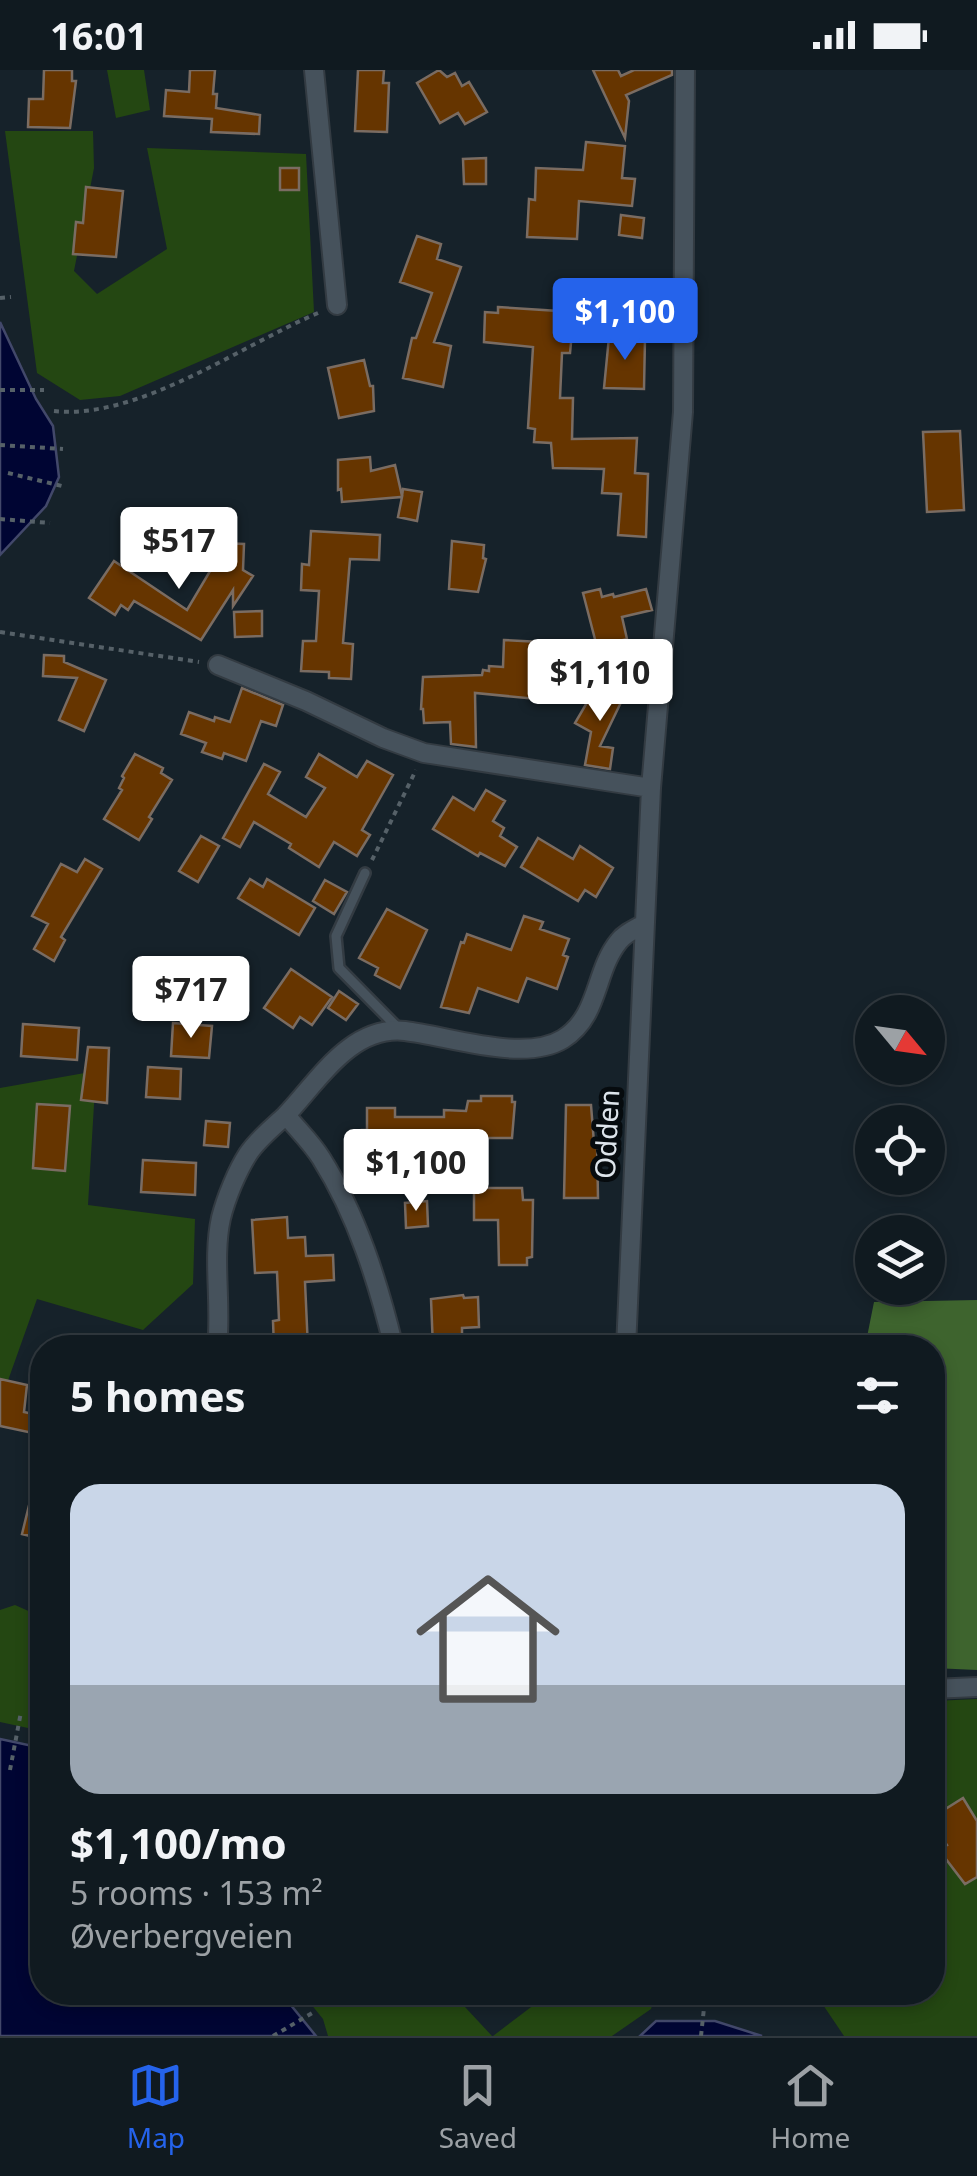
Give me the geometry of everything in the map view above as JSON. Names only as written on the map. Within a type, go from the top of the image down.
[{"type":"street","points":[[314,70],[337,306]]},
{"type":"street","points":[[217,1335],[222,1216],[248,1155],[335,1058],[362,1040],[400,1030],[518,1048],[545,1046],[562,1039],[596,1000],[608,958],[622,937],[644,924],[650,788],[683,412],[685,70]]},
{"type":"street","points":[[218,665],[424,753],[650,788]]},
{"type":"street","name":"Odden","points":[[627,1335],[644,924]]},
{"type":"street","points":[[286,1115],[320,1157],[350,1217],[373,1269],[391,1335]]},
{"type":"street","points":[[945,1689],[977,1688]]},
{"type":"lane","points":[[365,873],[336,936],[339,968],[400,1030]]},
{"type":"path","points":[[0,298],[10,297]]},
{"type":"path","points":[[54,411],[79,414],[117,406],[337,306]]},
{"type":"path","points":[[0,390],[44,390]]},
{"type":"path","points":[[0,445],[63,449]]},
{"type":"path","points":[[8,472],[66,488]]},
{"type":"path","points":[[0,519],[50,522]]},
{"type":"path","points":[[0,632],[218,665]]},
{"type":"path","points":[[365,873],[424,753]]},
{"type":"path","points":[[10,1770],[21,1712]]},
{"type":"path","points":[[700,2036],[704,2008]]},
{"type":"path","points":[[273,2036],[314,2012]]},
{"type":"green space","points":[[107,70],[144,70],[150,110],[116,118]]},
{"type":"green space","points":[[5,131],[93,131],[94,168],[74,271],[97,294],[167,249],[147,148],[306,154],[314,312],[120,396],[80,400],[37,373]]},
{"type":"green space","points":[[96,1071],[88,1205],[195,1219],[193,1284],[143,1330],[37,1299],[0,1403],[0,1088]]},
{"type":"green space","points":[[977,1300],[977,1670],[945,1669],[945,1335],[867,1335],[873,1305],[945,1305],[945,1301]]},
{"type":"green space","points":[[15,1605],[30,1612],[30,1728],[0,1722],[0,1610]]},
{"type":"green space","points":[[977,1699],[977,2036],[844,2036],[823,2005],[945,2005],[945,1700]]},
{"type":"green space","points":[[312,2005],[463,2005],[492,2036],[328,2036],[323,2019]]},
{"type":"green space","points":[[534,2005],[652,2005],[612,2036],[493,2036]]},
{"type":"water","points":[[0,322],[53,426],[59,477],[46,506],[0,555]]},
{"type":"water","points":[[0,1739],[30,1745],[30,2005],[291,2005],[316,2036],[0,2036]]},
{"type":"water","points":[[656,2021],[715,2021],[762,2036],[640,2036]]},
{"type":"building","points":[[44,70],[72,70],[72,81],[76,81],[70,128],[28,127],[29,99],[43,99]]},
{"type":"building","points":[[190,70],[215,70],[216,108],[260,115],[259,134],[211,132],[212,119],[164,116],[166,90],[189,92]]},
{"type":"building","points":[[358,70],[384,70],[383,83],[389,83],[387,132],[355,131]]},
{"type":"building","points":[[439,70],[447,77],[455,73],[462,86],[469,82],[487,112],[465,124],[458,113],[440,123],[417,83]]},
{"type":"building","points":[[593,70],[618,70],[621,76],[634,70],[672,70],[672,75],[626,95],[629,101],[625,138]]},
{"type":"building","points":[[586,142],[625,146],[622,178],[635,179],[632,206],[579,201],[577,239],[527,237],[529,199],[535,200],[536,168],[583,170]]},
{"type":"building","points":[[486,158],[486,184],[464,184],[463,159]]},
{"type":"building","points":[[280,168],[299,168],[299,190],[280,190]]},
{"type":"building","points":[[86,187],[123,191],[116,257],[73,254],[76,222],[83,223]]},
{"type":"building","points":[[621,215],[644,218],[642,238],[619,235]]},
{"type":"building","points":[[417,236],[441,244],[437,259],[461,267],[434,342],[451,346],[443,387],[403,378],[412,338],[416,338],[432,293],[400,282]]},
{"type":"building","points":[[645,297],[668,297],[668,320],[644,320]]},
{"type":"building","points":[[498,307],[574,312],[570,353],[562,353],[560,398],[573,398],[572,439],[637,438],[635,473],[648,474],[646,537],[618,535],[621,494],[602,493],[604,469],[553,468],[551,443],[534,442],[535,429],[528,428],[533,347],[484,342],[485,312],[498,313]]},
{"type":"building","points":[[609,337],[645,338],[644,389],[604,388]]},
{"type":"building","points":[[364,360],[373,386],[374,411],[339,418],[328,368]]},
{"type":"building","points":[[960,431],[964,510],[927,512],[923,432]]},
{"type":"building","points":[[370,457],[371,471],[395,465],[402,496],[403,489],[422,492],[417,521],[398,517],[402,497],[342,502],[338,460]]},
{"type":"building","points":[[311,531],[380,535],[379,560],[350,559],[343,643],[353,644],[351,679],[329,678],[329,672],[301,671],[303,641],[316,641],[319,591],[301,590],[302,564],[309,565]]},
{"type":"building","points":[[452,541],[484,545],[486,559],[478,592],[449,589]]},
{"type":"building","points":[[221,543],[244,544],[243,570],[253,576],[233,606],[233,590],[201,640],[134,601],[128,610],[121,605],[115,615],[89,598],[114,561],[187,610],[219,556]]},
{"type":"building","points":[[600,589],[602,597],[614,597],[646,589],[652,610],[622,617],[627,639],[597,647],[583,593]]},
{"type":"building","points":[[262,611],[262,636],[235,637],[234,612]]},
{"type":"building","points":[[504,640],[540,642],[538,669],[554,670],[560,677],[558,701],[475,693],[476,747],[451,744],[450,722],[424,723],[423,677],[482,675],[483,670],[489,671],[489,666],[503,667]]},
{"type":"building","points":[[44,655],[64,656],[64,662],[106,680],[84,731],[59,720],[77,678],[43,676]]},
{"type":"building","points":[[599,682],[624,696],[600,746],[613,748],[610,769],[585,765],[591,732],[575,723]]},
{"type":"building","points":[[242,688],[283,705],[276,726],[261,721],[246,761],[224,753],[222,759],[202,752],[206,743],[181,734],[189,712],[230,722]]},
{"type":"building","points":[[135,754],[163,768],[161,773],[172,780],[139,840],[104,819],[122,790],[122,776]]},
{"type":"building","points":[[319,754],[357,777],[367,761],[393,775],[362,830],[370,835],[357,856],[334,842],[319,867],[254,822],[240,847],[223,838],[264,764],[280,772],[268,794],[306,817],[325,788],[306,777]]},
{"type":"building","points":[[486,790],[505,801],[493,821],[504,828],[500,836],[517,847],[505,866],[480,853],[478,856],[433,829],[453,797],[474,810]]},
{"type":"building","points":[[201,836],[219,846],[198,882],[179,871]]},
{"type":"building","points":[[538,838],[573,859],[580,846],[613,868],[596,897],[585,890],[578,901],[521,867]]},
{"type":"building","points":[[85,859],[102,869],[61,937],[65,940],[54,961],[34,949],[48,924],[32,916],[61,864],[77,872]]},
{"type":"building","points":[[250,879],[263,887],[267,879],[315,908],[299,935],[238,898]]},
{"type":"building","points":[[325,880],[347,892],[334,914],[313,901]]},
{"type":"building","points":[[387,909],[427,930],[400,988],[375,975],[378,968],[359,958]]},
{"type":"building","points":[[524,916],[543,922],[540,929],[569,939],[563,955],[568,957],[557,989],[527,978],[518,1002],[478,988],[469,1013],[441,1007],[467,934],[511,950]]},
{"type":"building","points":[[291,969],[332,997],[312,1025],[300,1017],[293,1028],[264,1008]]},
{"type":"building","points":[[339,991],[358,1004],[346,1020],[328,1008]]},
{"type":"building","points":[[173,1023],[212,1026],[209,1058],[171,1056]]},
{"type":"building","points":[[23,1024],[79,1028],[77,1060],[21,1056]]},
{"type":"building","points":[[88,1047],[109,1048],[107,1103],[81,1100]]},
{"type":"building","points":[[148,1067],[181,1069],[180,1099],[146,1097]]},
{"type":"building","points":[[481,1096],[512,1096],[512,1138],[417,1138],[417,1145],[398,1149],[395,1178],[368,1178],[362,1130],[367,1130],[367,1108],[395,1108],[395,1117],[444,1117],[444,1110],[466,1111],[468,1101],[481,1101]]},
{"type":"building","points":[[37,1104],[70,1106],[65,1171],[33,1168]]},
{"type":"building","points":[[566,1105],[591,1105],[597,1143],[598,1198],[564,1198]]},
{"type":"building","points":[[206,1121],[230,1123],[228,1147],[204,1145]]},
{"type":"building","points":[[143,1160],[196,1163],[195,1195],[141,1192]]},
{"type":"building","points":[[474,1188],[522,1188],[523,1200],[533,1200],[532,1257],[527,1258],[527,1265],[499,1265],[498,1220],[474,1220]]},
{"type":"building","points":[[427,1201],[428,1226],[406,1228],[405,1203]]},
{"type":"building","points":[[287,1217],[288,1238],[305,1237],[306,1256],[333,1255],[334,1280],[305,1282],[307,1335],[274,1335],[273,1321],[279,1320],[277,1272],[255,1273],[252,1220]]},
{"type":"building","points":[[478,1297],[479,1327],[462,1328],[462,1335],[432,1335],[431,1299]]},
{"type":"building","points":[[0,1379],[27,1385],[24,1412],[30,1413],[30,1432],[0,1426]]},
{"type":"building","points":[[30,1501],[30,1536],[22,1534]]},
{"type":"building","points":[[963,1798],[977,1821],[977,1877],[965,1884],[945,1858],[945,1809]]}]
